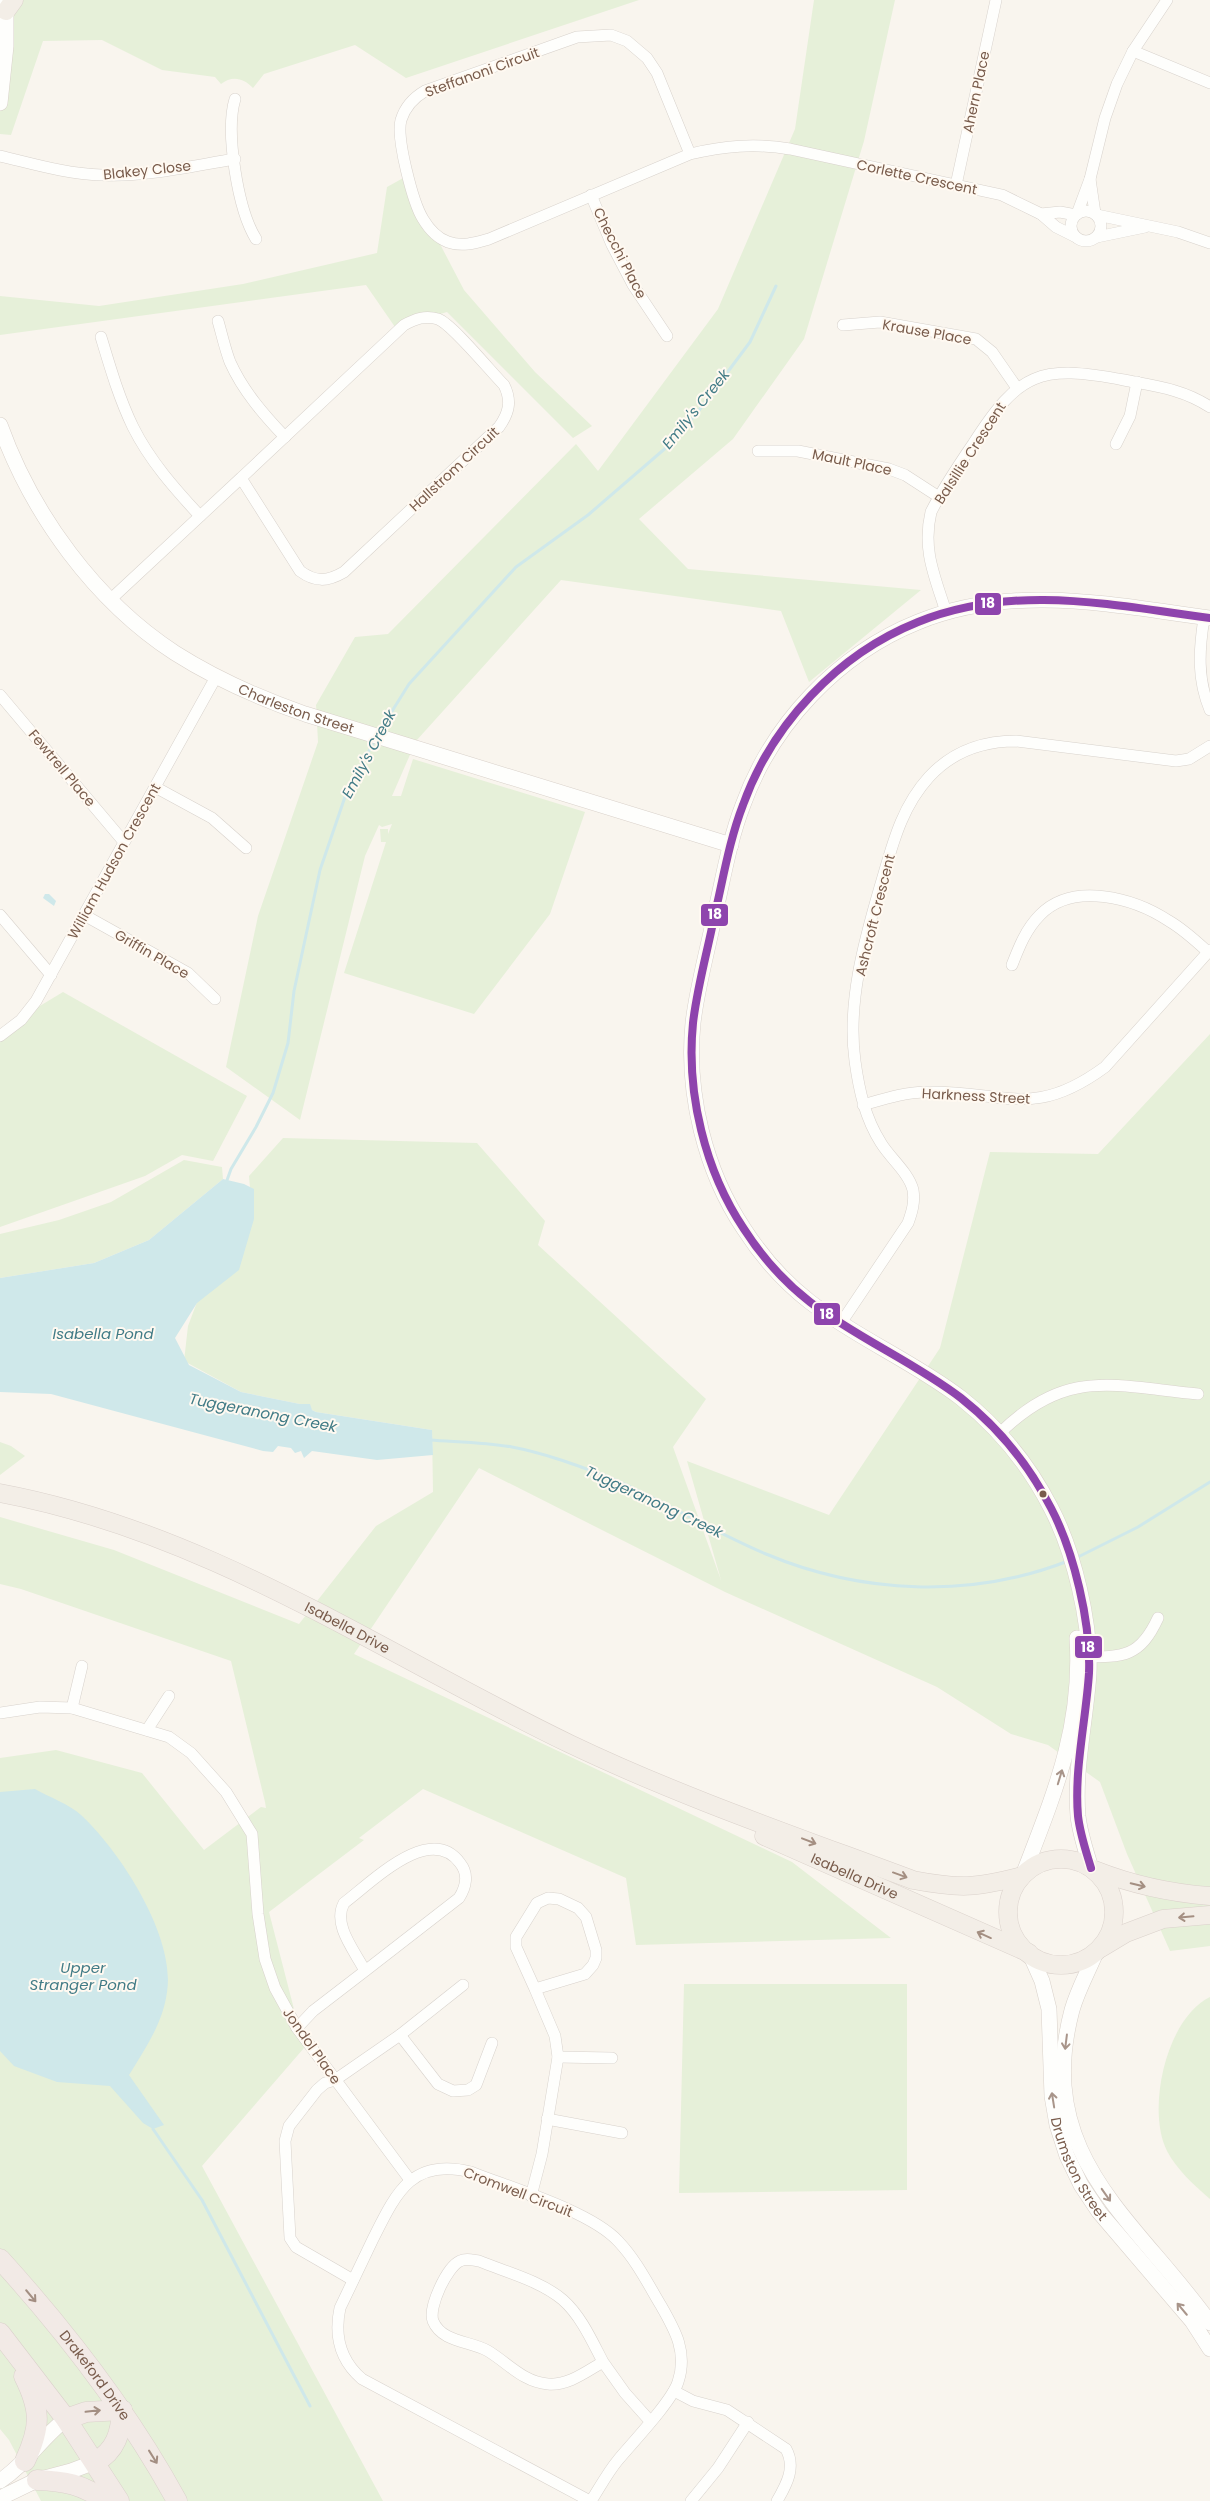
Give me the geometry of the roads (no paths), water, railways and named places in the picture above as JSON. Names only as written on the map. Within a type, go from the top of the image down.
[{"type":"highway","name":"Drakeford Drive","points":[[0,2259],[122,2410],[155,2461],[177,2501]]},
{"type":"highway","points":[[0,2333],[66,2419],[119,2501]]},
{"type":"highway","points":[[0,2345],[23,2375],[35,2397],[38,2417],[37,2428],[25,2461]]},
{"type":"highway","points":[[66,2419],[86,2412],[122,2410],[115,2444],[104,2457],[95,2462]]},
{"type":"highway","points":[[38,2480],[60,2480],[85,2488],[104,2501]]},
{"type":"main road","name":"Isabella Drive","points":[[0,1493],[111,1521],[182,1546],[250,1577],[571,1744],[681,1793],[913,1880],[949,1887],[967,1888],[985,1886],[1023,1876]]},
{"type":"main road","name":"Isabella Drive","points":[[681,1793],[748,1828],[816,1860],[1030,1954]]},
{"type":"main road","points":[[1210,1896],[1127,1883],[1076,1861],[1058,1859],[1040,1863],[1023,1876],[1011,1896],[1008,1914],[1013,1932],[1030,1954],[1047,1962],[1066,1964],[1083,1959],[1126,1933],[1163,1919],[1210,1915]]},
{"type":"main road","points":[[1092,1869],[1110,1890],[1114,1908],[1109,1934],[1098,1950]]},
{"type":"street","name":"Ahern Place","points":[[956,185],[996,0]]},
{"type":"street","points":[[1151,226],[1086,241],[1074,236],[1071,225],[1090,179],[1105,118],[1133,52],[1167,0]]},
{"type":"street","points":[[0,103],[9,4]]},
{"type":"street","name":"Steffanoni Circuit","points":[[690,154],[657,73],[647,58],[627,41],[611,35],[577,37],[425,91],[414,98],[406,108],[401,121],[400,141],[419,210],[430,230],[448,242],[469,245],[690,154],[720,147],[755,145],[790,149]]},
{"type":"street","points":[[1133,52],[1210,83]]},
{"type":"street","points":[[235,99],[231,130],[235,159],[243,211],[256,240]]},
{"type":"street","name":"Corlette Crescent","points":[[790,149],[1002,195],[1041,214],[1056,227],[1074,236]]},
{"type":"street","name":"Blakey Close","points":[[0,156],[66,172],[103,175],[141,173],[235,159]]},
{"type":"street","points":[[1090,179],[1096,214],[1102,227],[1097,237]]},
{"type":"street","name":"Checchi Place","points":[[591,195],[612,245],[633,285],[667,336]]},
{"type":"street","points":[[1076,214],[1086,210],[1210,242]]},
{"type":"street","name":"Corlette Crescent","points":[[1041,214],[1060,212],[1076,214]]},
{"type":"street","name":"Hallstrom Circuit","points":[[112,599],[404,325],[416,319],[428,317],[445,323],[504,385],[508,393],[509,406],[507,416],[500,427],[344,572],[333,579],[321,581],[309,578],[300,571],[241,478]]},
{"type":"street","points":[[218,321],[230,362],[244,387],[262,412],[284,437]]},
{"type":"street","name":"Krause Place","points":[[844,325],[880,322],[976,340],[992,352],[1017,388]]},
{"type":"street","points":[[101,337],[119,396],[142,443],[160,471],[200,516]]},
{"type":"street","name":"Balsillie Crescent","points":[[946,612],[927,546],[927,529],[931,512],[991,415],[1003,400],[1017,388],[1047,374],[1068,371],[1137,382],[1187,393],[1210,407]]},
{"type":"street","points":[[1116,444],[1130,416],[1137,382]]},
{"type":"street","name":"Charleston Street","points":[[0,425],[28,489],[46,520],[66,548],[112,599],[148,632],[174,652],[216,677],[259,698],[360,732],[731,845]]},
{"type":"street","name":"Mault Place","points":[[758,452],[798,450],[889,469],[905,475],[939,497]]},
{"type":"street","points":[[1092,1869],[1078,1822],[1077,1794],[1084,1657],[1076,1614],[1081,1600],[1060,1527],[1034,1478],[1000,1434],[949,1390],[812,1304],[786,1282],[762,1255],[741,1225],[723,1192],[704,1138],[693,1079],[694,1019],[731,845],[743,803],[766,755],[782,730],[814,692],[848,662],[886,638],[918,622],[946,612],[984,603],[1023,599],[1062,599],[1207,618],[1199,669],[1203,690],[1210,710]]},
{"type":"street","name":"William Hudson Crescent","points":[[0,1036],[21,1020],[36,1001],[216,677]]},
{"type":"street","name":"Fewtrell Place","points":[[0,695],[124,842]]},
{"type":"street","name":"Ashcroft Crescent","points":[[842,1323],[908,1223],[914,1206],[912,1188],[880,1142],[864,1105],[855,1058],[854,1019],[865,940],[898,827],[915,795],[930,776],[947,761],[966,750],[996,741],[1016,741],[1176,761],[1189,759],[1210,746]]},
{"type":"street","points":[[155,787],[212,818],[246,848]]},
{"type":"street","points":[[1012,965],[1024,935],[1040,914],[1054,904],[1077,896],[1110,898],[1147,908],[1169,920],[1209,951]]},
{"type":"street","points":[[0,915],[51,975]]},
{"type":"street","name":"Griffin Place","points":[[84,915],[188,973],[215,999]]},
{"type":"street","name":"Harkness Street","points":[[864,1105],[902,1094],[926,1092],[1017,1100],[1040,1099],[1063,1092],[1085,1082],[1105,1067],[1209,951]]},
{"type":"street","points":[[1000,1434],[1036,1403],[1068,1388],[1108,1385],[1198,1394]]},
{"type":"street","points":[[1084,1657],[1133,1651],[1149,1638],[1158,1618]]},
{"type":"street","points":[[72,1708],[82,1666]]},
{"type":"street","points":[[1023,1876],[1057,1786],[1068,1751],[1083,1685]]},
{"type":"street","points":[[0,1712],[40,1707],[72,1708],[148,1730],[169,1696]]},
{"type":"street","name":"Jondol Place","points":[[148,1730],[169,1737],[191,1753],[226,1792],[252,1834],[262,1944],[276,1988],[297,2028],[410,2180]]},
{"type":"street","points":[[297,2028],[313,2011],[365,1971],[459,1898],[464,1890],[466,1877],[464,1868],[457,1859],[446,1851],[432,1848],[413,1852],[344,1903],[340,1912],[339,1922],[365,1971]]},
{"type":"street","points":[[531,2196],[558,2057],[555,2036],[516,1947],[516,1938],[537,1903],[548,1898],[559,1899],[578,1908],[586,1917],[596,1950],[596,1958],[585,1974],[535,1989]]},
{"type":"street","name":"Drumston Street","points":[[1098,1950],[1081,1986],[1067,2030],[1064,2076],[1071,2122],[1080,2150],[1093,2176],[1109,2200],[1210,2323]]},
{"type":"street","name":"Drumston Street","points":[[1030,1954],[1042,1981],[1048,2009],[1052,2096],[1057,2125],[1067,2156],[1081,2185],[1099,2212],[1190,2318],[1210,2349]]},
{"type":"street","points":[[353,2280],[296,2247],[290,2238],[286,2133],[317,2090],[335,2080],[400,2035],[463,1984]]},
{"type":"street","points":[[400,2035],[438,2084],[453,2091],[468,2090],[476,2084],[492,2043]]},
{"type":"street","points":[[558,2057],[612,2058]]},
{"type":"street","points":[[547,2119],[622,2132]]},
{"type":"street","name":"Cromwell Circuit","points":[[456,2168],[531,2196],[598,2225],[617,2240],[632,2258],[674,2327],[680,2342],[682,2367],[674,2391],[616,2462],[591,2501],[362,2379],[345,2360],[338,2343],[336,2325],[340,2308],[395,2196],[410,2180],[432,2169],[456,2168]]},
{"type":"street","points":[[604,2362],[565,2382],[549,2384],[534,2382],[513,2370],[487,2350],[460,2342],[442,2331],[433,2320],[432,2305],[452,2266],[467,2259],[479,2261],[548,2290],[564,2300],[576,2315],[625,2393],[650,2421]]},
{"type":"street","points":[[674,2391],[693,2400],[727,2410],[748,2422],[786,2449],[792,2459],[791,2471],[777,2501]]},
{"type":"street","points":[[0,2481],[25,2461],[54,2428],[66,2419]]},
{"type":"street","points":[[692,2501],[718,2468],[748,2422]]},
{"type":"street","points":[[0,2498],[38,2480],[71,2472],[95,2462]]},
{"type":"water","points":[[45,894],[49,894],[56,901],[54,906],[43,898]]},
{"type":"water","name":"Isabella Pond","points":[[223,1179],[244,1184],[254,1189],[254,1219],[239,1270],[197,1303],[175,1338],[189,1365],[241,1392],[300,1404],[310,1404],[312,1410],[316,1412],[432,1430],[433,1455],[377,1460],[312,1451],[304,1458],[301,1451],[295,1453],[291,1448],[278,1446],[273,1452],[263,1451],[51,1394],[0,1392],[0,1278],[94,1263],[149,1240]]},
{"type":"water","name":"Upper Stranger Pond","points":[[35,1789],[76,1811],[96,1831],[128,1872],[154,1921],[163,1946],[167,1970],[167,1992],[162,2014],[157,2025],[129,2075],[164,2125],[153,2129],[143,2123],[110,2086],[57,2082],[14,2066],[0,2051],[0,1792]]},
{"type":"waterway","name":"Emily's Creek","points":[[379,732],[409,684],[516,567],[588,515],[668,446],[697,413],[750,342],[776,286]]},
{"type":"waterway","name":"Emily's Creek","points":[[226,1183],[231,1169],[256,1127],[273,1093],[288,1043],[294,991],[320,870],[347,791],[375,740]]},
{"type":"waterway","name":"Tuggeranong Creek","points":[[430,1440],[502,1445],[560,1460],[626,1485],[766,1554],[802,1567],[840,1577],[878,1584],[916,1587],[955,1586],[993,1582],[1031,1573],[1068,1561]]},
{"type":"waterway","name":"Tuggeranong Creek","points":[[1076,1558],[1138,1527],[1210,1482]]},
{"type":"waterway","points":[[153,2129],[202,2200],[310,2406]]}]
